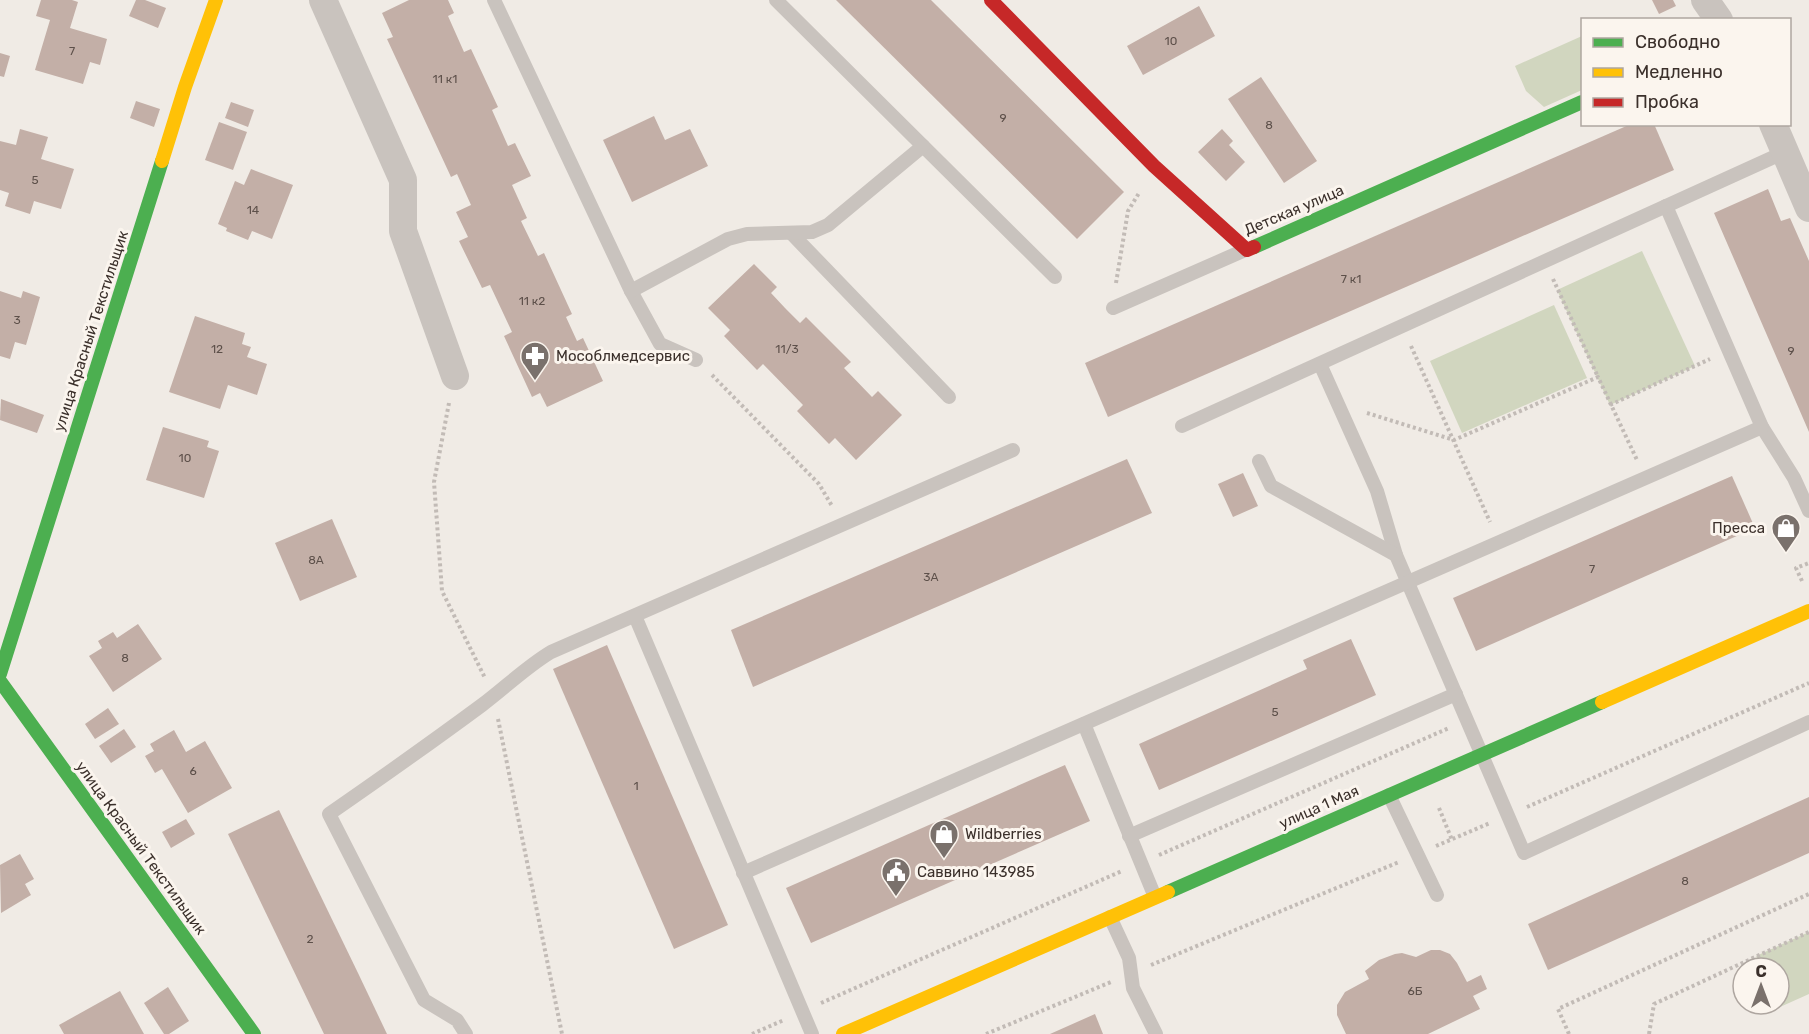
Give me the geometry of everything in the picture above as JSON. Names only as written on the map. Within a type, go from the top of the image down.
[{"type":"street","name":"улица Красный Текстильщик","points":[[0,674],[185,87],[216,0]]},
{"type":"street","points":[[323,0],[403,180],[403,231],[454,376]]},
{"type":"street","name":"Детская улица","points":[[991,0],[1154,166],[1247,250],[1581,102]]},
{"type":"street","points":[[1705,0],[1718,18]]},
{"type":"street","points":[[1774,126],[1809,208]]},
{"type":"street","name":"улица 1 Мая","points":[[843,1034],[1809,611]]},
{"type":"street","name":"улица Красный Текстильщик","points":[[0,681],[254,1034]]},
{"type":"lane","points":[[494,0],[630,291],[660,344],[696,360]]},
{"type":"lane","points":[[776,0],[1055,277]]},
{"type":"lane","points":[[630,291],[728,238],[747,234],[812,232],[828,225],[923,146]]},
{"type":"lane","points":[[1182,426],[1785,152]]},
{"type":"lane","points":[[1666,206],[1762,427],[1794,478],[1809,512]]},
{"type":"lane","points":[[792,232],[949,397]]},
{"type":"lane","points":[[1113,308],[1247,250]]},
{"type":"lane","points":[[1320,364],[1377,491],[1396,555],[1524,853],[1809,722]]},
{"type":"lane","points":[[744,873],[1762,427]]},
{"type":"lane","points":[[466,1034],[457,1020],[424,1000],[329,814],[476,710],[551,652],[1013,450]]},
{"type":"lane","points":[[1259,461],[1270,486],[1396,555]]},
{"type":"lane","points":[[635,616],[812,1034]]},
{"type":"lane","points":[[1129,836],[1455,694]]},
{"type":"lane","points":[[1084,724],[1155,897]]},
{"type":"lane","points":[[1389,795],[1437,895]]},
{"type":"lane","points":[[1110,917],[1129,958],[1133,988],[1156,1034]]},
{"type":"path","points":[[1113,308],[1128,210],[1154,166]]},
{"type":"path","points":[[1544,262],[1645,478]]},
{"type":"path","points":[[1402,326],[1499,542]]},
{"type":"path","points":[[1610,405],[1728,350]]},
{"type":"path","points":[[696,360],[819,484],[843,525]]},
{"type":"path","points":[[1338,404],[1454,440],[1598,377]]},
{"type":"path","points":[[1805,586],[1796,568],[1809,563]]},
{"type":"path","points":[[752,1034],[1466,720]]},
{"type":"path","points":[[1569,1034],[1558,1009],[1809,894]]},
{"type":"path","points":[[1649,1034],[1654,1004],[1809,932]]},
{"type":"green space","points":[[1581,36],[1581,90],[1544,107],[1526,91],[1515,66]]},
{"type":"green space","points":[[1642,251],[1695,366],[1610,405],[1557,290]]},
{"type":"green space","points":[[1554,305],[1587,378],[1462,433],[1430,361]]},
{"type":"green space","points":[[1809,932],[1809,994],[1791,1002],[1791,956],[1756,956]]},
{"type":"building","points":[[41,0],[78,2],[70,28],[107,39],[100,65],[90,62],[83,84],[35,70],[50,20],[36,16]]},
{"type":"building","points":[[136,0],[145,0],[166,8],[158,28],[129,16]]},
{"type":"building","points":[[409,0],[448,0],[454,13],[448,16],[464,52],[471,49],[498,107],[492,110],[508,146],[515,143],[531,176],[512,185],[527,218],[521,221],[538,256],[544,253],[572,314],[566,317],[577,341],[583,338],[603,381],[547,407],[540,393],[532,397],[504,336],[512,332],[490,285],[482,288],[459,241],[468,237],[456,212],[471,205],[457,174],[451,177],[387,39],[393,37],[382,13]]},
{"type":"building","points":[[836,0],[931,0],[1124,192],[1077,239]]},
{"type":"building","points":[[1652,0],[1673,0],[1676,6],[1659,14]]},
{"type":"building","points":[[1199,6],[1215,36],[1143,75],[1127,46]]},
{"type":"building","points":[[0,53],[10,56],[4,77],[0,76]]},
{"type":"building","points":[[1261,77],[1317,161],[1284,183],[1228,99]]},
{"type":"building","points":[[136,101],[160,109],[154,127],[130,118]]},
{"type":"building","points":[[231,102],[254,110],[248,127],[225,118]]},
{"type":"building","points":[[654,116],[665,140],[690,129],[708,166],[632,202],[603,140]]},
{"type":"building","points":[[219,122],[247,132],[233,170],[205,160]]},
{"type":"building","points":[[1626,126],[1655,126],[1674,170],[1108,417],[1085,363]]},
{"type":"building","points":[[20,129],[48,137],[41,159],[74,169],[61,209],[34,201],[30,214],[5,206],[9,193],[0,190],[0,141],[16,145]]},
{"type":"building","points":[[1222,129],[1233,141],[1229,145],[1245,162],[1226,181],[1198,152]]},
{"type":"building","points":[[251,169],[293,185],[272,239],[252,231],[248,240],[226,231],[227,228],[218,224],[235,181],[244,185]]},
{"type":"building","points":[[1768,189],[1781,221],[1790,218],[1809,261],[1809,432],[1714,213]]},
{"type":"building","points":[[754,264],[777,287],[771,293],[785,308],[800,323],[806,317],[851,362],[844,368],[872,397],[878,391],[902,415],[856,460],[835,438],[829,444],[797,411],[803,405],[763,364],[757,370],[724,336],[730,330],[708,308]]},
{"type":"building","points":[[0,291],[21,298],[23,291],[40,297],[26,345],[15,342],[10,359],[0,356]]},
{"type":"building","points":[[195,316],[245,333],[242,344],[251,347],[247,357],[267,364],[257,395],[228,385],[220,409],[169,392]]},
{"type":"building","points":[[1,399],[44,415],[37,433],[0,420]]},
{"type":"building","points":[[163,427],[209,441],[207,447],[219,451],[204,498],[146,480]]},
{"type":"building","points":[[1127,459],[1152,513],[753,687],[731,630]]},
{"type":"building","points":[[1243,473],[1258,506],[1233,517],[1218,484]]},
{"type":"building","points":[[1732,476],[1755,528],[1476,651],[1453,598]]},
{"type":"building","points":[[332,519],[357,577],[300,601],[275,543]]},
{"type":"building","points":[[138,624],[162,659],[113,692],[89,656],[102,648],[98,641],[113,632],[117,638]]},
{"type":"building","points":[[1351,639],[1376,695],[1159,790],[1139,744],[1307,669],[1303,660]]},
{"type":"building","points":[[607,645],[728,925],[674,949],[553,669]]},
{"type":"building","points":[[108,708],[119,724],[95,739],[85,724]]},
{"type":"building","points":[[124,729],[136,747],[111,763],[99,746]]},
{"type":"building","points":[[174,730],[186,752],[205,741],[232,788],[188,813],[162,769],[155,773],[145,756],[154,751],[150,744]]},
{"type":"building","points":[[1065,765],[1090,821],[811,943],[786,888]]},
{"type":"building","points":[[1809,797],[1809,853],[1548,970],[1528,924]]},
{"type":"building","points":[[279,810],[387,1034],[324,1034],[228,834]]},
{"type":"building","points":[[186,819],[195,834],[171,848],[162,832]]},
{"type":"building","points":[[20,854],[34,879],[25,884],[31,895],[1,913],[0,865]]},
{"type":"building","points":[[1431,950],[1440,950],[1450,954],[1467,982],[1481,975],[1487,989],[1473,996],[1480,1009],[1428,1034],[1346,1034],[1337,1015],[1337,1005],[1345,992],[1369,979],[1365,971],[1379,960],[1395,954],[1402,953],[1416,957]]},
{"type":"building","points":[[168,987],[189,1021],[169,1034],[164,1034],[144,1003]]},
{"type":"building","points":[[120,991],[144,1034],[64,1034],[59,1025]]},
{"type":"building","points":[[1095,1014],[1103,1034],[1050,1034]]},
{"type":"traffic: fast","points":[[1254,247],[1581,102]]},
{"type":"traffic: fast","points":[[0,674],[162,161]]},
{"type":"traffic: fast","points":[[0,681],[254,1034]]},
{"type":"traffic: fast","points":[[1168,892],[1602,702]]},
{"type":"traffic: slow","points":[[162,161],[216,0]]},
{"type":"traffic: slow","points":[[1602,702],[1809,611]]},
{"type":"traffic: slow","points":[[843,1034],[1168,892]]},
{"type":"traffic: jam","points":[[991,0],[1154,166],[1247,250],[1254,247]]},
{"type":"place","name":"Мособлмедсервис","points":[[535,382]]},
{"type":"place","name":"Пресса","points":[[1786,554]]},
{"type":"place","name":"Wildberries","points":[[944,860]]},
{"type":"place","name":"Саввино 143985","points":[[896,898]]}]
